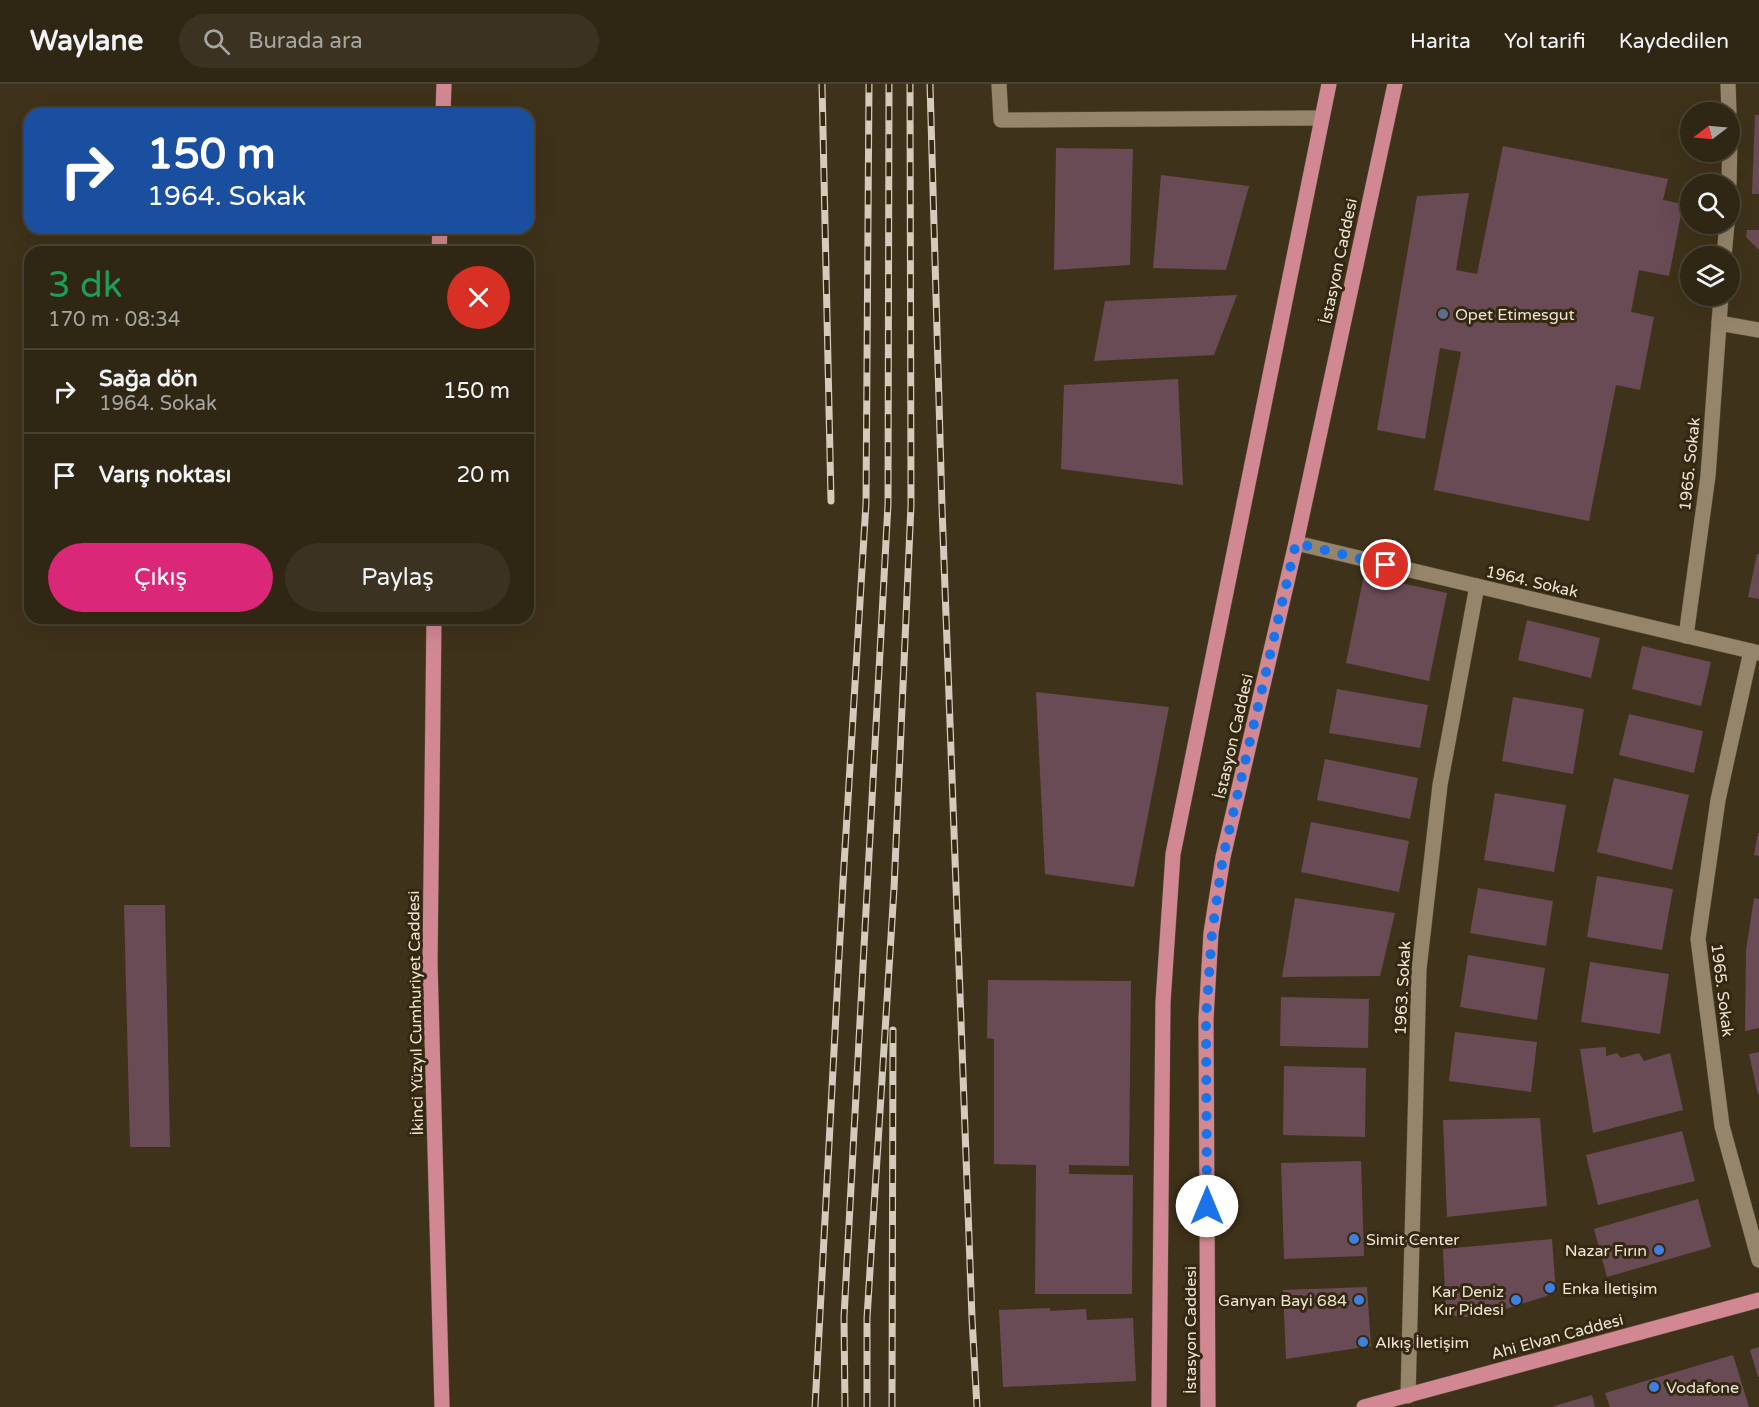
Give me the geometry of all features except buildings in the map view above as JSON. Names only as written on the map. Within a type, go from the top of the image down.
[{"type":"main road","points":[[443,108],[444,84]]},
{"type":"main road","name":"İstasyon Caddesi","points":[[1159,1407],[1163,1002],[1173,854],[1329,84]]},
{"type":"main road","name":"İstasyon Caddesi","points":[[1208,1407],[1206,1019],[1212,933],[1223,857],[1296,543],[1395,84]]},
{"type":"main road","name":"İkinci Yüzyıl Cumhuriyet Caddesi","points":[[434,624],[430,963],[442,1407]]},
{"type":"main road","name":"Ahi Elvan Caddesi","points":[[1364,1407],[1759,1300]]},
{"type":"street","points":[[999,84],[1001,120],[1322,118]]},
{"type":"street","points":[[1728,84],[1729,102]]},
{"type":"street","name":"1965. Sokak","points":[[1686,636],[1708,476],[1720,306]]},
{"type":"street","points":[[1719,323],[1759,330]]},
{"type":"street","name":"1964. Sokak","points":[[1296,543],[1755,652]]},
{"type":"street","name":"1963. Sokak","points":[[1408,1396],[1419,969],[1440,785],[1477,586]]},
{"type":"street","name":"1965. Sokak","points":[[1755,652],[1718,800],[1698,939],[1722,1126],[1759,1260]]},
{"type":"railway","points":[[822,84],[831,501]]},
{"type":"railway","points":[[815,1407],[866,503],[869,84]]},
{"type":"railway","points":[[845,1407],[844,1317],[888,504],[889,84]]},
{"type":"railway","points":[[867,1407],[867,1318],[894,889],[911,505],[910,84]]},
{"type":"railway","points":[[930,84],[942,507],[977,1407]]},
{"type":"railway","points":[[892,1407],[893,1030]]},
{"type":"place","name":"Opet Etimesgut","points":[[1443,314]]},
{"type":"place","name":"Simit Center","points":[[1354,1239]]},
{"type":"place","name":"Nazar Fırın","points":[[1659,1250]]},
{"type":"place","name":"Enka İletişim","points":[[1550,1288]]},
{"type":"place","name":"Ganyan Bayi 684","points":[[1359,1300]]},
{"type":"place","name":"Kar Deniz Kır Pidesi","points":[[1516,1300]]},
{"type":"place","name":"Alkış İletişim","points":[[1363,1342]]},
{"type":"place","name":"Vodafone","points":[[1654,1387]]},
{"type":"route","points":[[1207,1206],[1206,1019],[1212,933],[1223,857],[1296,543],[1386,565]]}]
